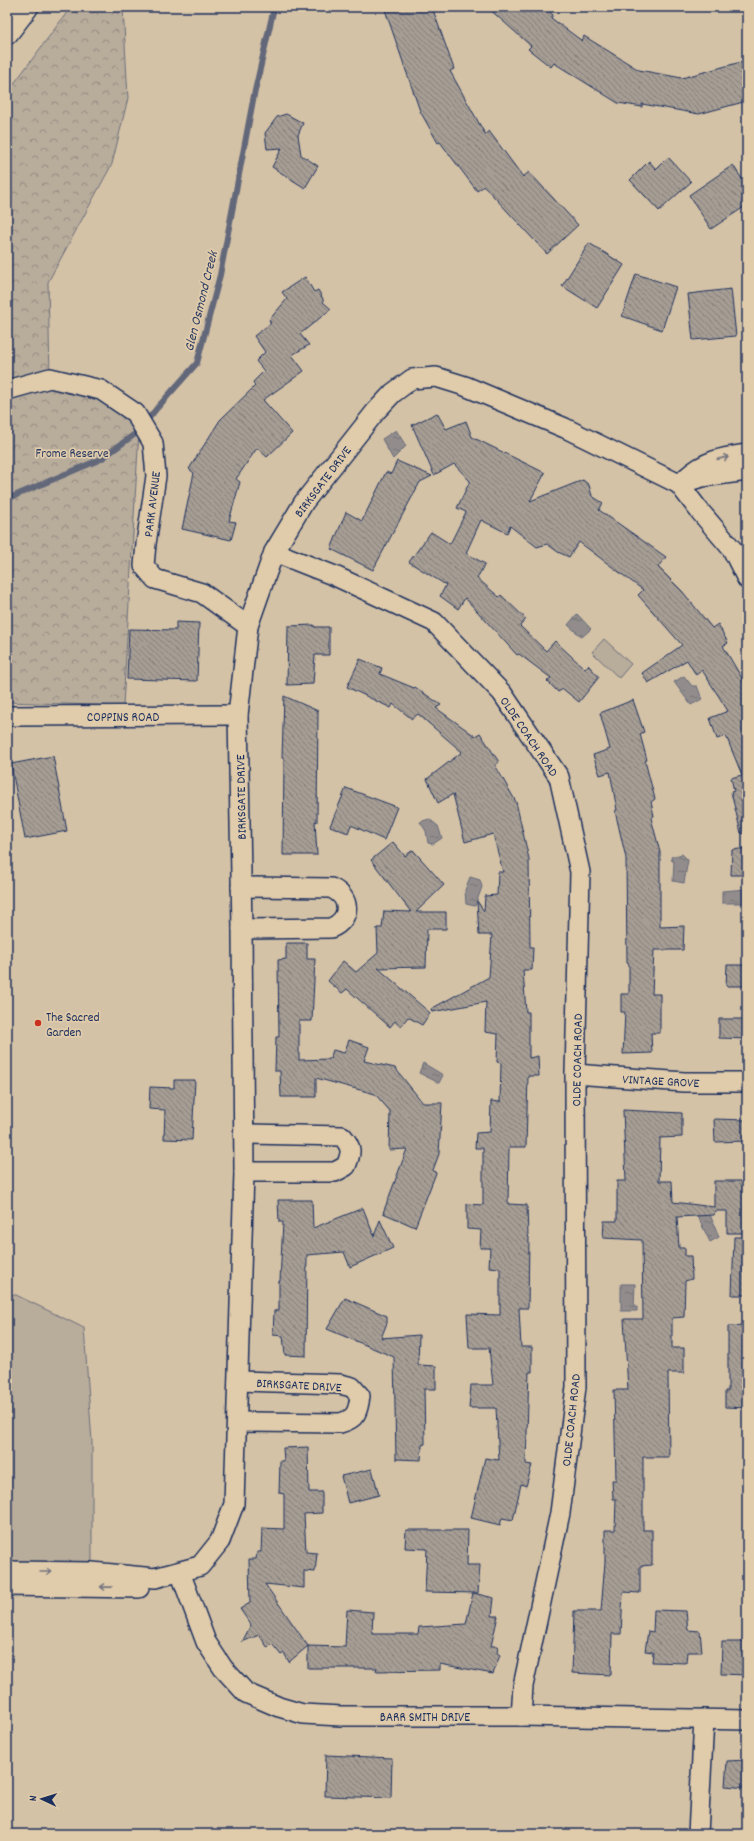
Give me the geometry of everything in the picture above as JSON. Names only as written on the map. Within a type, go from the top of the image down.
[{"type":"highway","points":[[7,33],[27,7]]},
{"type":"street","name":"BIRKSGATE DRIVE","points":[[7,1571],[92,1572],[155,1578],[180,1572],[200,1566],[220,1541],[234,1504],[244,1172],[242,887],[238,715],[248,626],[274,552],[304,502],[376,411],[393,393],[412,379],[436,377],[465,386],[565,428],[679,484]]},
{"type":"street","name":"PARK AVENUE","points":[[7,390],[50,378],[101,390],[135,413],[153,443],[156,476],[144,566],[155,579],[202,593],[248,626]]},
{"type":"street","points":[[679,484],[699,466],[722,458],[747,454]]},
{"type":"street","points":[[679,484],[702,477],[747,471]]},
{"type":"street","points":[[679,484],[732,549],[747,579]]},
{"type":"street","name":"OLDE COACH ROAD","points":[[274,552],[335,576],[434,622],[502,693],[560,777],[580,872],[575,1074],[576,1387],[560,1513],[523,1686],[521,1716]]},
{"type":"street","name":"COPPINS ROAD","points":[[7,716],[238,715]]},
{"type":"street","points":[[242,887],[331,888],[342,895],[347,908],[342,920],[331,928],[242,929]]},
{"type":"street","name":"VINTAGE GROVE","points":[[575,1074],[684,1082],[747,1082]]},
{"type":"street","points":[[243,1134],[342,1136],[349,1144],[350,1156],[346,1166],[335,1172],[244,1172]]},
{"type":"street","name":"BIRKSGATE DRIVE","points":[[237,1422],[340,1423],[350,1421],[358,1410],[360,1396],[352,1388],[340,1384],[238,1381]]},
{"type":"street","name":"BARR SMITH DRIVE","points":[[180,1572],[206,1642],[223,1668],[246,1693],[279,1707],[303,1714],[341,1716],[521,1716],[704,1718],[747,1720]]},
{"type":"street","name":"BIRKSGATE DRIVE","points":[[7,1586],[143,1588],[155,1578]]},
{"type":"street","points":[[698,1834],[704,1718]]},
{"type":"green space","name":"Frome Reserve","points":[[71,7],[123,7],[128,98],[112,164],[48,282],[50,378],[101,390],[139,431],[123,706],[7,702],[7,93]]},
{"type":"green space","points":[[604,639],[631,664],[619,678],[592,652]]},
{"type":"green space","points":[[7,1294],[16,1295],[84,1328],[92,1442],[92,1564],[7,1563]]},
{"type":"water","points":[[396,430],[406,446],[393,459],[382,439]]},
{"type":"water","points":[[577,614],[591,629],[582,637],[568,625]]},
{"type":"water","points":[[684,676],[692,686],[697,686],[702,699],[691,705],[674,682]]},
{"type":"water","points":[[429,819],[438,826],[442,838],[433,844],[428,843],[426,831],[420,822]]},
{"type":"water","points":[[682,854],[688,860],[684,883],[673,881],[674,861],[672,861],[671,857]]},
{"type":"water","points":[[470,877],[480,880],[482,887],[475,906],[466,904],[465,890]]},
{"type":"water","points":[[747,889],[747,903],[722,903],[722,891]]},
{"type":"water","points":[[423,1063],[443,1075],[439,1083],[419,1073]]},
{"type":"water","points":[[709,1212],[719,1237],[710,1242],[697,1215]]},
{"type":"water","points":[[621,1284],[635,1284],[634,1307],[637,1307],[637,1311],[621,1311]]},
{"type":"building","points":[[384,7],[432,7],[454,69],[450,71],[485,134],[489,131],[523,177],[529,172],[578,225],[547,254],[484,186],[477,191],[440,142],[438,143],[420,111]]},
{"type":"building","points":[[487,7],[544,7],[553,15],[551,18],[582,41],[584,36],[639,70],[682,78],[741,62],[742,66],[747,64],[747,101],[699,114],[642,104],[642,107],[618,103],[554,63],[551,67],[528,49],[531,46]]},
{"type":"building","points":[[286,114],[303,123],[298,135],[301,155],[318,166],[305,188],[272,167],[282,148],[267,149],[265,133],[277,117]]},
{"type":"building","points":[[668,157],[691,182],[659,211],[630,180],[649,161],[656,169]]},
{"type":"building","points":[[733,165],[747,187],[747,205],[711,229],[689,195]]},
{"type":"building","points":[[589,243],[624,265],[597,308],[562,286]]},
{"type":"building","points":[[636,274],[676,287],[662,330],[622,316]]},
{"type":"building","points":[[305,277],[314,292],[318,290],[323,302],[331,309],[300,334],[309,345],[292,355],[304,371],[263,400],[292,433],[267,457],[257,448],[236,479],[240,482],[229,521],[236,522],[231,540],[182,529],[194,473],[189,469],[220,420],[255,386],[253,382],[264,371],[256,361],[265,352],[254,336],[271,323],[269,320],[287,299],[282,292]]},
{"type":"building","points":[[731,289],[736,336],[693,340],[688,294]]},
{"type":"building","points":[[437,413],[446,429],[466,421],[472,437],[545,473],[530,501],[583,480],[589,485],[592,496],[603,503],[599,510],[666,557],[658,567],[682,591],[712,628],[718,624],[728,643],[723,646],[747,687],[747,833],[741,833],[731,792],[734,791],[731,778],[742,775],[726,736],[717,739],[710,718],[728,711],[702,670],[696,675],[687,660],[648,683],[642,673],[682,645],[638,595],[643,590],[579,542],[569,557],[558,552],[547,544],[537,547],[510,526],[507,533],[481,520],[466,553],[485,564],[477,578],[499,597],[501,595],[526,619],[520,626],[546,651],[555,641],[585,669],[588,665],[599,677],[579,702],[563,689],[558,692],[547,681],[551,678],[519,654],[517,655],[465,598],[458,609],[440,596],[446,585],[409,562],[431,532],[450,544],[466,512],[457,508],[470,481],[454,464],[434,475],[412,425]]},
{"type":"building","points":[[397,461],[432,476],[420,482],[373,570],[331,549],[346,512],[362,521],[386,472],[391,474]]},
{"type":"building","points":[[176,622],[199,623],[197,681],[127,679],[129,629],[176,630]]},
{"type":"building","points":[[314,625],[314,627],[329,627],[329,655],[315,655],[313,684],[287,685],[288,626]]},
{"type":"building","points":[[360,659],[382,668],[380,674],[414,688],[415,687],[441,705],[436,708],[475,736],[480,733],[499,762],[495,765],[516,802],[529,859],[530,947],[533,947],[532,970],[523,970],[526,1012],[529,1012],[529,1058],[538,1056],[539,1076],[528,1076],[526,1147],[509,1147],[508,1204],[527,1205],[529,1237],[528,1308],[519,1308],[521,1347],[532,1347],[532,1372],[529,1372],[526,1464],[532,1465],[526,1486],[521,1484],[513,1520],[502,1518],[500,1525],[471,1518],[485,1458],[499,1460],[496,1408],[469,1408],[471,1385],[493,1385],[489,1348],[469,1348],[467,1314],[500,1315],[500,1268],[489,1267],[490,1248],[480,1248],[481,1230],[467,1229],[467,1204],[483,1205],[483,1148],[475,1148],[476,1133],[490,1132],[491,1101],[500,1102],[501,1063],[497,1062],[498,1034],[485,1032],[486,1002],[432,1012],[431,1009],[489,977],[492,935],[479,935],[477,901],[484,911],[485,896],[497,895],[498,872],[503,872],[493,834],[465,842],[453,794],[438,803],[427,779],[462,752],[418,714],[412,719],[393,704],[391,708],[347,687]]},
{"type":"building","points":[[284,696],[318,711],[317,822],[315,821],[317,855],[283,855],[284,758],[282,758]]},
{"type":"building","points":[[633,700],[644,732],[640,734],[655,799],[651,802],[654,816],[651,818],[660,852],[660,927],[684,926],[683,950],[654,950],[652,994],[660,994],[660,1033],[651,1033],[652,1053],[623,1054],[625,1012],[621,1012],[621,994],[629,994],[629,964],[627,963],[626,858],[615,811],[617,810],[610,772],[600,775],[593,755],[610,749],[600,713]]},
{"type":"building","points":[[53,756],[67,831],[25,839],[11,764]]},
{"type":"building","points":[[346,788],[397,807],[384,840],[351,825],[348,833],[330,826]]},
{"type":"building","points":[[393,842],[405,856],[413,850],[444,885],[416,912],[446,912],[446,929],[427,929],[426,967],[378,968],[430,1013],[422,1025],[408,1017],[400,1027],[395,1021],[390,1027],[347,989],[342,993],[328,981],[343,961],[356,972],[378,953],[377,928],[382,928],[384,911],[411,912],[371,860]]},
{"type":"building","points":[[747,848],[747,875],[731,875],[732,850]]},
{"type":"building","points":[[286,943],[307,943],[307,959],[315,959],[312,1021],[299,1021],[299,1060],[330,1059],[333,1050],[344,1053],[349,1040],[369,1047],[364,1061],[395,1068],[423,1103],[442,1103],[439,1154],[433,1170],[436,1173],[415,1227],[383,1213],[407,1149],[389,1150],[390,1111],[375,1094],[316,1078],[316,1097],[281,1097],[280,1071],[275,1071],[276,1037],[279,1037],[278,960],[286,959]]},
{"type":"building","points":[[727,965],[747,965],[747,986],[726,986]]},
{"type":"building","points":[[719,1019],[747,1019],[747,1039],[719,1038]]},
{"type":"building","points":[[174,1080],[195,1080],[192,1140],[164,1139],[165,1110],[149,1109],[150,1087],[174,1088]]},
{"type":"building","points":[[623,1110],[682,1113],[682,1137],[660,1138],[659,1181],[672,1181],[673,1202],[714,1207],[714,1181],[747,1181],[747,1233],[727,1233],[727,1211],[715,1211],[714,1215],[677,1217],[679,1248],[685,1248],[685,1256],[691,1256],[692,1279],[685,1281],[684,1317],[672,1318],[672,1348],[684,1348],[684,1373],[668,1373],[669,1457],[643,1457],[643,1530],[652,1530],[652,1565],[640,1566],[640,1593],[623,1592],[621,1634],[612,1634],[611,1675],[572,1673],[574,1611],[601,1611],[605,1562],[605,1530],[615,1530],[616,1499],[613,1499],[612,1480],[616,1480],[614,1390],[628,1390],[624,1319],[643,1319],[642,1240],[603,1238],[604,1221],[617,1221],[617,1181],[626,1181]]},
{"type":"building","points":[[714,1119],[747,1120],[747,1141],[715,1142]]},
{"type":"building","points":[[278,1200],[312,1200],[313,1228],[363,1208],[374,1236],[380,1220],[393,1248],[350,1267],[344,1252],[307,1255],[306,1356],[285,1355],[283,1336],[273,1335],[274,1311],[279,1310],[279,1281],[283,1222],[279,1222]]},
{"type":"building","points":[[734,1237],[747,1237],[747,1295],[732,1295]]},
{"type":"building","points":[[345,1298],[387,1316],[387,1323],[381,1338],[419,1335],[418,1365],[436,1366],[436,1389],[424,1389],[425,1444],[422,1445],[421,1460],[396,1459],[394,1357],[327,1329]]},
{"type":"building","points":[[747,1325],[747,1408],[725,1407],[725,1391],[728,1391],[728,1326]]},
{"type":"building","points":[[308,1447],[309,1492],[322,1492],[322,1513],[304,1514],[306,1552],[317,1553],[315,1572],[304,1571],[304,1588],[265,1584],[308,1646],[289,1662],[284,1653],[281,1655],[272,1644],[268,1648],[259,1635],[242,1642],[251,1625],[240,1609],[250,1603],[249,1559],[256,1559],[257,1552],[261,1552],[262,1528],[284,1529],[284,1494],[279,1493],[280,1461],[284,1461],[283,1448]]},
{"type":"building","points":[[372,1469],[379,1495],[348,1503],[341,1476]]},
{"type":"building","points":[[406,1530],[468,1530],[467,1565],[480,1565],[478,1593],[425,1592],[427,1549],[405,1548]]},
{"type":"building","points":[[473,1593],[494,1598],[492,1616],[498,1616],[491,1646],[498,1646],[497,1653],[500,1655],[493,1674],[440,1664],[440,1670],[376,1671],[377,1668],[308,1668],[308,1646],[345,1647],[347,1610],[373,1612],[372,1634],[418,1634],[419,1627],[466,1624]]},
{"type":"building","points":[[654,1610],[686,1611],[688,1630],[700,1631],[702,1652],[687,1652],[686,1663],[652,1662],[653,1652],[645,1651],[648,1631],[653,1632]]},
{"type":"building","points":[[722,1642],[747,1642],[747,1675],[721,1674]]},
{"type":"building","points":[[326,1755],[392,1758],[391,1798],[325,1796]]},
{"type":"building","points":[[747,1760],[747,1788],[725,1786],[727,1761]]},
{"type":"waterway","name":"Glen Osmond Creek","points":[[7,499],[101,459],[139,431],[157,408],[197,363],[220,275],[254,95],[273,12]]},
{"type":"place","name":"The Sacred Garden","points":[[38,1023]]}]
